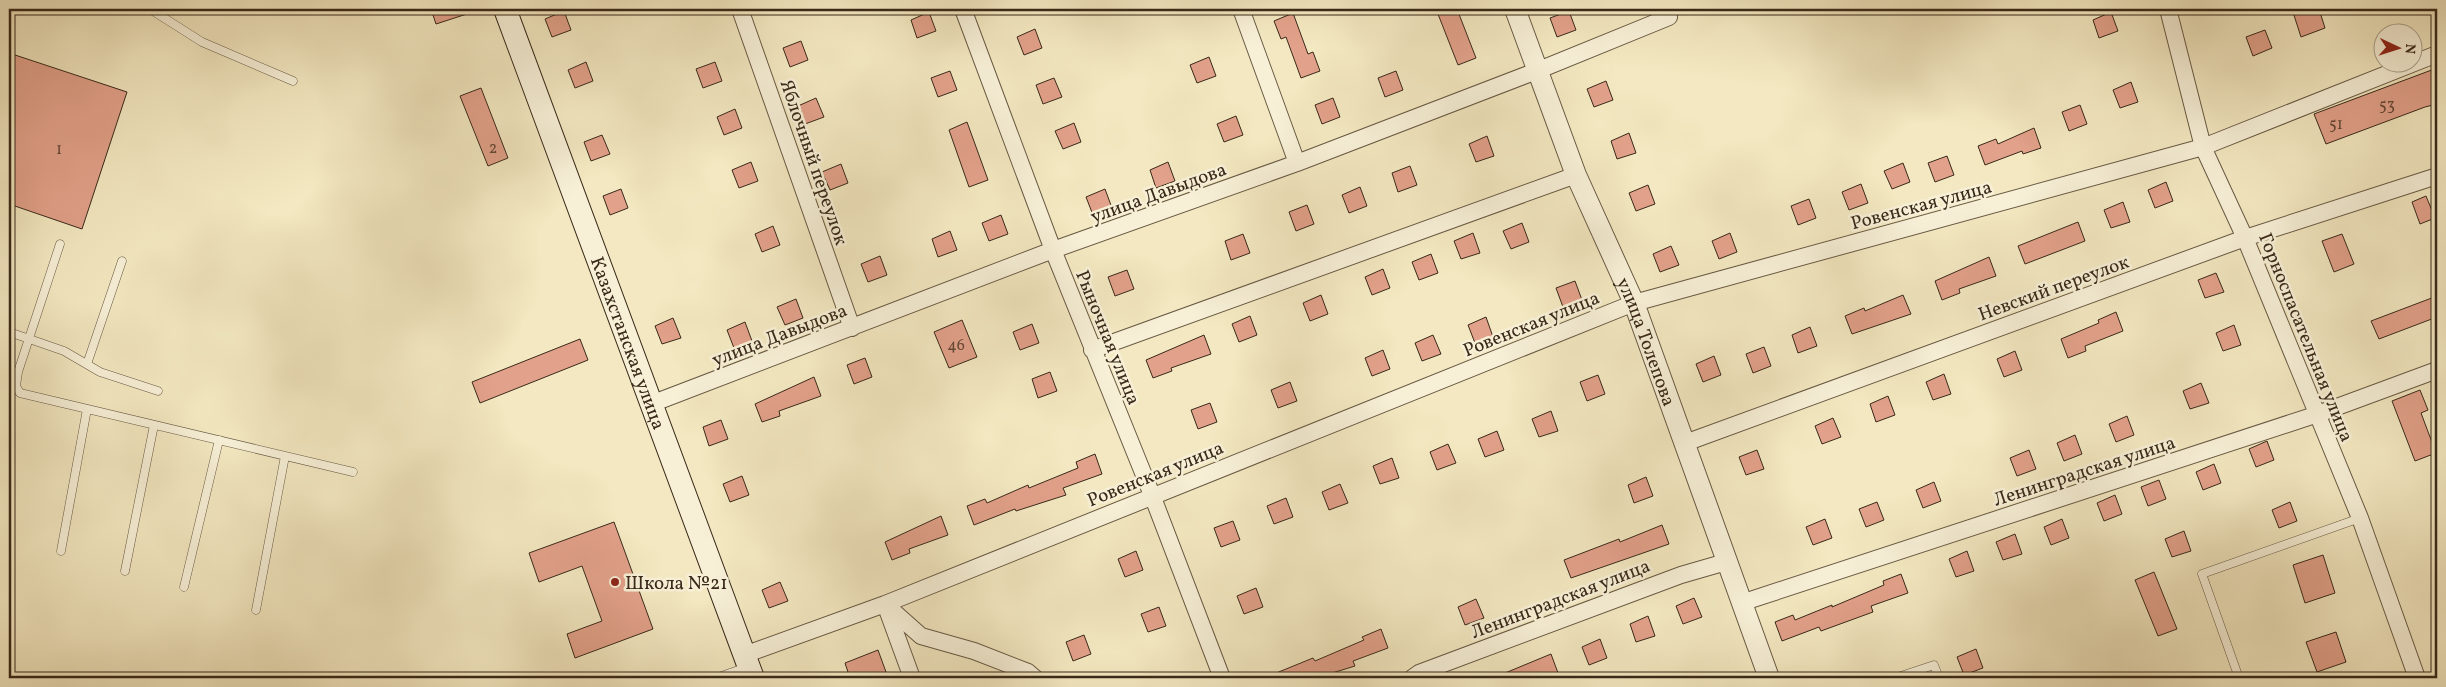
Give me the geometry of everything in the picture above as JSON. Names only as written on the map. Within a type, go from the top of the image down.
[{"type":"main road","name":"Казахстанская улица","points":[[505,9],[748,667]]},
{"type":"street","name":"Яблочный переулок","points":[[740,9],[852,328]]},
{"type":"street","name":"Рыночная улица","points":[[964,9],[1053,250],[1152,496],[1222,678]]},
{"type":"street","points":[[1241,9],[1296,164]]},
{"type":"street","name":"улица Толепова","points":[[1515,9],[1576,175],[1634,303],[1769,678]]},
{"type":"street","name":"улица Давыдова","points":[[651,404],[1053,250],[1296,164],[1539,70],[1669,18],[1666,9]]},
{"type":"street","name":"Горноспасательная улица","points":[[2168,9],[2203,147],[2245,238],[2360,518],[2417,678]]},
{"type":"street","name":"Ровенская улица","points":[[748,667],[885,604],[1634,303],[2203,147],[2437,54]]},
{"type":"street","points":[[1092,350],[1576,175]]},
{"type":"street","name":"Невский переулок","points":[[1684,443],[2245,238],[2437,176]]},
{"type":"street","name":"Ленинградская улица","points":[[1741,603],[2318,414],[2437,370]]},
{"type":"street","name":"Ленинградская улица","points":[[1416,676],[1680,574],[1726,562]]},
{"type":"street","points":[[885,604],[912,678]]},
{"type":"street","points":[[885,604],[921,636],[974,651],[1028,672],[1035,678]]},
{"type":"lane","points":[[150,9],[202,42],[293,81]]},
{"type":"lane","points":[[60,244],[18,372],[16,386],[20,393],[353,472]]},
{"type":"lane","points":[[87,364],[122,262]]},
{"type":"lane","points":[[9,332],[64,351],[100,372],[158,391]]},
{"type":"lane","points":[[60,551],[87,409]]},
{"type":"lane","points":[[124,571],[154,424]]},
{"type":"lane","points":[[184,587],[219,440]]},
{"type":"lane","points":[[256,610],[286,456]]},
{"type":"lane","points":[[2239,678],[2202,574],[2360,518]]},
{"type":"lane","points":[[1895,678],[1934,665],[1939,678]]},
{"type":"lane","points":[[716,678],[748,667]]},
{"type":"building","points":[[431,9],[473,9],[473,12],[436,24]]},
{"type":"building","points":[[1436,9],[1457,9],[1476,58],[1458,65]]},
{"type":"building","points":[[2292,9],[2319,9],[2325,28],[2301,37]]},
{"type":"building","points":[[564,11],[571,30],[552,37],[545,19]]},
{"type":"building","points":[[1569,11],[1576,30],[1557,37],[1550,18]]},
{"type":"building","points":[[929,12],[936,31],[917,38],[911,20]]},
{"type":"building","points":[[2111,12],[2118,31],[2099,38],[2093,20]]},
{"type":"building","points":[[1293,13],[1308,54],[1313,52],[1320,71],[1301,78],[1286,37],[1281,39],[1274,21]]},
{"type":"building","points":[[1035,29],[1042,48],[1024,55],[1017,37]]},
{"type":"building","points":[[2265,30],[2272,48],[2253,56],[2246,37]]},
{"type":"building","points":[[801,41],[808,60],[790,67],[783,48]]},
{"type":"building","points":[[9,53],[127,92],[82,229],[9,204]]},
{"type":"building","points":[[1209,57],[1216,76],[1197,83],[1190,65]]},
{"type":"building","points":[[586,62],[593,81],[575,88],[568,70]]},
{"type":"building","points":[[715,62],[722,81],[703,88],[696,69]]},
{"type":"building","points":[[2437,68],[2437,104],[2326,144],[2314,114]]},
{"type":"building","points":[[950,71],[957,90],[938,97],[931,78]]},
{"type":"building","points":[[1396,71],[1403,90],[1385,97],[1378,78]]},
{"type":"building","points":[[1054,78],[1062,97],[1043,104],[1036,85]]},
{"type":"building","points":[[1606,81],[1613,100],[1594,107],[1587,89]]},
{"type":"building","points":[[2131,82],[2138,102],[2120,108],[2113,90]]},
{"type":"building","points":[[481,88],[508,158],[488,166],[460,96]]},
{"type":"building","points":[[816,98],[824,117],[805,124],[798,106]]},
{"type":"building","points":[[1333,98],[1340,117],[1322,124],[1315,105]]},
{"type":"building","points":[[2080,105],[2087,124],[2069,131],[2062,112]]},
{"type":"building","points":[[735,109],[742,128],[724,135],[717,117]]},
{"type":"building","points":[[1236,116],[1243,135],[1224,142],[1217,124]]},
{"type":"building","points":[[967,122],[988,180],[969,187],[949,130]]},
{"type":"building","points":[[1074,123],[1081,142],[1063,149],[1055,131]]},
{"type":"building","points":[[2034,128],[2041,148],[2023,154],[2022,151],[1985,165],[1978,146],[1996,139],[1998,144]]},
{"type":"building","points":[[1629,133],[1636,153],[1617,159],[1611,141]]},
{"type":"building","points":[[602,135],[610,154],[591,161],[584,142]]},
{"type":"building","points":[[1487,136],[1494,156],[1476,162],[1469,144]]},
{"type":"building","points":[[1947,156],[1954,175],[1935,182],[1928,163]]},
{"type":"building","points":[[751,162],[758,181],[739,188],[732,170]]},
{"type":"building","points":[[1168,162],[1175,181],[1156,188],[1150,170]]},
{"type":"building","points":[[1903,163],[1910,182],[1892,189],[1884,171]]},
{"type":"building","points":[[841,164],[848,183],[830,190],[822,172]]},
{"type":"building","points":[[1410,166],[1417,185],[1398,192],[1392,173]]},
{"type":"building","points":[[2166,182],[2173,201],[2155,208],[2148,190]]},
{"type":"building","points":[[1861,184],[1868,203],[1849,210],[1842,192]]},
{"type":"building","points":[[1648,185],[1655,204],[1636,211],[1629,193]]},
{"type":"building","points":[[1360,187],[1367,206],[1349,213],[1342,195]]},
{"type":"building","points":[[621,189],[628,208],[610,215],[603,196]]},
{"type":"building","points":[[1105,189],[1112,208],[1093,215],[1086,197]]},
{"type":"building","points":[[2426,196],[2435,218],[2420,224],[2412,202]]},
{"type":"building","points":[[1809,199],[1816,218],[1798,225],[1791,206]]},
{"type":"building","points":[[2123,202],[2130,222],[2111,228],[2104,210]]},
{"type":"building","points":[[1307,205],[1314,224],[1296,231],[1289,212]]},
{"type":"building","points":[[1001,215],[1008,234],[989,241],[982,223]]},
{"type":"building","points":[[2078,222],[2085,241],[2025,264],[2018,246]]},
{"type":"building","points":[[1522,223],[1529,242],[1511,249],[1503,231]]},
{"type":"building","points":[[773,226],[780,245],[762,252],[755,234]]},
{"type":"building","points":[[950,231],[957,250],[938,257],[932,239]]},
{"type":"building","points":[[1473,233],[1480,253],[1461,259],[1454,241]]},
{"type":"building","points":[[1730,233],[1737,252],[1719,259],[1712,241]]},
{"type":"building","points":[[1243,234],[1250,253],[1231,260],[1225,241]]},
{"type":"building","points":[[2342,234],[2354,264],[2334,272],[2322,241]]},
{"type":"building","points":[[1671,246],[1679,265],[1660,272],[1653,254]]},
{"type":"building","points":[[1431,254],[1438,273],[1419,280],[1412,262]]},
{"type":"building","points":[[880,256],[887,275],[868,282],[861,264]]},
{"type":"building","points":[[1989,257],[1996,276],[1959,289],[1960,293],[1942,300],[1935,281]]},
{"type":"building","points":[[1383,269],[1390,288],[1372,295],[1365,277]]},
{"type":"building","points":[[1127,270],[1134,289],[1115,296],[1108,277]]},
{"type":"building","points":[[2216,273],[2224,292],[2205,298],[2198,280]]},
{"type":"building","points":[[1575,281],[1582,300],[1563,307],[1556,288]]},
{"type":"building","points":[[1321,295],[1328,314],[1310,321],[1303,303]]},
{"type":"building","points":[[1903,295],[1911,314],[1852,334],[1845,316],[1864,308],[1865,311]]},
{"type":"building","points":[[2437,296],[2437,317],[2379,339],[2371,321]]},
{"type":"building","points":[[796,299],[803,318],[785,325],[777,307]]},
{"type":"building","points":[[2116,312],[2123,331],[2085,346],[2086,351],[2068,358],[2061,339],[2099,323],[2098,320]]},
{"type":"building","points":[[1250,316],[1257,335],[1239,342],[1232,324]]},
{"type":"building","points":[[1486,317],[1493,337],[1475,343],[1468,325]]},
{"type":"building","points":[[673,318],[681,338],[662,344],[655,326]]},
{"type":"building","points":[[962,320],[977,357],[949,368],[934,332]]},
{"type":"building","points":[[745,322],[752,341],[734,348],[727,330]]},
{"type":"building","points":[[1032,324],[1039,343],[1020,350],[1013,332]]},
{"type":"building","points":[[2234,325],[2241,345],[2223,351],[2216,333]]},
{"type":"building","points":[[1810,327],[1817,346],[1798,353],[1792,335]]},
{"type":"building","points":[[1204,335],[1211,354],[1171,368],[1172,371],[1153,378],[1146,360]]},
{"type":"building","points":[[1433,335],[1441,354],[1422,361],[1415,343]]},
{"type":"building","points":[[580,339],[588,360],[480,403],[472,382]]},
{"type":"building","points":[[1764,347],[1771,366],[1753,373],[1746,354]]},
{"type":"building","points":[[1383,350],[1390,369],[1372,376],[1365,358]]},
{"type":"building","points":[[2015,351],[2022,370],[2004,377],[1997,359]]},
{"type":"building","points":[[1714,356],[1721,375],[1703,382],[1696,364]]},
{"type":"building","points":[[865,358],[872,377],[854,384],[847,365]]},
{"type":"building","points":[[1050,372],[1057,391],[1038,398],[1032,379]]},
{"type":"building","points":[[1944,374],[1951,394],[1933,400],[1926,382]]},
{"type":"building","points":[[1598,375],[1605,394],[1587,401],[1580,382]]},
{"type":"building","points":[[814,377],[821,396],[779,411],[780,416],[762,422],[755,404]]},
{"type":"building","points":[[1290,382],[1297,401],[1278,408],[1271,390]]},
{"type":"building","points":[[2201,383],[2209,403],[2190,409],[2183,391]]},
{"type":"building","points":[[2420,390],[2428,410],[2421,413],[2436,453],[2415,461],[2392,401]]},
{"type":"building","points":[[1888,396],[1895,415],[1876,422],[1870,404]]},
{"type":"building","points":[[1210,403],[1217,422],[1198,429],[1191,410]]},
{"type":"building","points":[[1551,411],[1558,431],[1539,437],[1532,419]]},
{"type":"building","points":[[2127,416],[2134,435],[2116,442],[2109,424]]},
{"type":"building","points":[[1833,418],[1841,437],[1822,444],[1815,426]]},
{"type":"building","points":[[721,420],[728,439],[709,446],[703,427]]},
{"type":"building","points":[[1497,431],[1504,450],[1485,457],[1478,439]]},
{"type":"building","points":[[2075,435],[2082,454],[2064,461],[2057,443]]},
{"type":"building","points":[[2267,441],[2274,460],[2256,467],[2249,449]]},
{"type":"building","points":[[1448,444],[1456,463],[1437,470],[1430,452]]},
{"type":"building","points":[[1757,450],[1764,469],[1746,475],[1739,457]]},
{"type":"building","points":[[2029,450],[2036,469],[2017,476],[2010,458]]},
{"type":"building","points":[[1095,454],[1102,474],[1063,488],[1066,495],[1016,511],[1015,509],[974,525],[967,506],[985,499],[987,503],[1028,485],[1029,488],[1078,468],[1076,462]]},
{"type":"building","points":[[1392,458],[1399,478],[1380,484],[1373,466]]},
{"type":"building","points":[[2214,464],[2221,483],[2203,490],[2196,472]]},
{"type":"building","points":[[742,476],[749,495],[730,502],[723,484]]},
{"type":"building","points":[[1646,477],[1653,496],[1634,503],[1628,485]]},
{"type":"building","points":[[2159,480],[2166,499],[2148,506],[2141,487]]},
{"type":"building","points":[[1934,482],[1941,501],[1923,508],[1916,490]]},
{"type":"building","points":[[1340,484],[1348,503],[1329,510],[1322,492]]},
{"type":"building","points":[[2115,495],[2122,514],[2104,521],[2097,503]]},
{"type":"building","points":[[1286,498],[1293,517],[1274,524],[1267,506]]},
{"type":"building","points":[[1877,502],[1884,520],[1866,527],[1859,509]]},
{"type":"building","points":[[2290,502],[2297,521],[2279,528],[2272,510]]},
{"type":"building","points":[[941,516],[948,535],[909,549],[910,553],[892,560],[885,542]]},
{"type":"building","points":[[1825,519],[1832,538],[1813,545],[1806,527]]},
{"type":"building","points":[[2062,519],[2069,538],[2051,545],[2044,527]]},
{"type":"building","points":[[1233,521],[1240,540],[1221,547],[1214,528]]},
{"type":"building","points":[[614,522],[653,629],[575,658],[567,634],[602,621],[582,566],[539,582],[529,553]]},
{"type":"building","points":[[1662,525],[1669,544],[1571,578],[1564,560],[1619,539],[1620,542]]},
{"type":"building","points":[[2184,531],[2191,551],[2172,557],[2165,539]]},
{"type":"building","points":[[2015,534],[2022,554],[2003,560],[1996,542]]},
{"type":"building","points":[[1136,551],[1143,570],[1125,577],[1118,559]]},
{"type":"building","points":[[1967,551],[1974,571],[1956,577],[1949,559]]},
{"type":"building","points":[[2323,555],[2335,593],[2305,603],[2293,565]]},
{"type":"building","points":[[2154,572],[2177,629],[2158,636],[2135,580]]},
{"type":"building","points":[[1901,574],[1908,593],[1871,606],[1873,612],[1821,631],[1819,627],[1782,641],[1775,622],[1793,615],[1795,620],[1832,605],[1832,607],[1884,585],[1883,581]]},
{"type":"building","points":[[780,582],[788,601],[769,608],[762,590]]},
{"type":"building","points":[[1256,588],[1263,607],[1244,614],[1237,596]]},
{"type":"building","points":[[1694,598],[1702,617],[1683,624],[1676,606]]},
{"type":"building","points":[[1476,599],[1484,618],[1465,625],[1458,607]]},
{"type":"building","points":[[1159,607],[1166,626],[1148,632],[1141,614]]},
{"type":"building","points":[[1648,616],[1655,636],[1636,642],[1630,624]]},
{"type":"building","points":[[1381,629],[1388,648],[1353,661],[1355,666],[1316,678],[1264,678],[1313,658],[1315,661],[1364,640],[1362,637]]},
{"type":"building","points":[[2336,632],[2346,662],[2317,672],[2306,642]]},
{"type":"building","points":[[1084,635],[1091,654],[1073,661],[1066,642]]},
{"type":"building","points":[[1600,639],[1607,658],[1589,665],[1582,647]]},
{"type":"building","points":[[1976,649],[1983,668],[1964,675],[1957,657]]},
{"type":"building","points":[[878,650],[886,672],[868,678],[850,678],[845,663]]},
{"type":"building","points":[[1551,654],[1558,673],[1543,678],[1493,678]]},
{"type":"place","name":"Школа №21","points":[[615,582]]}]
